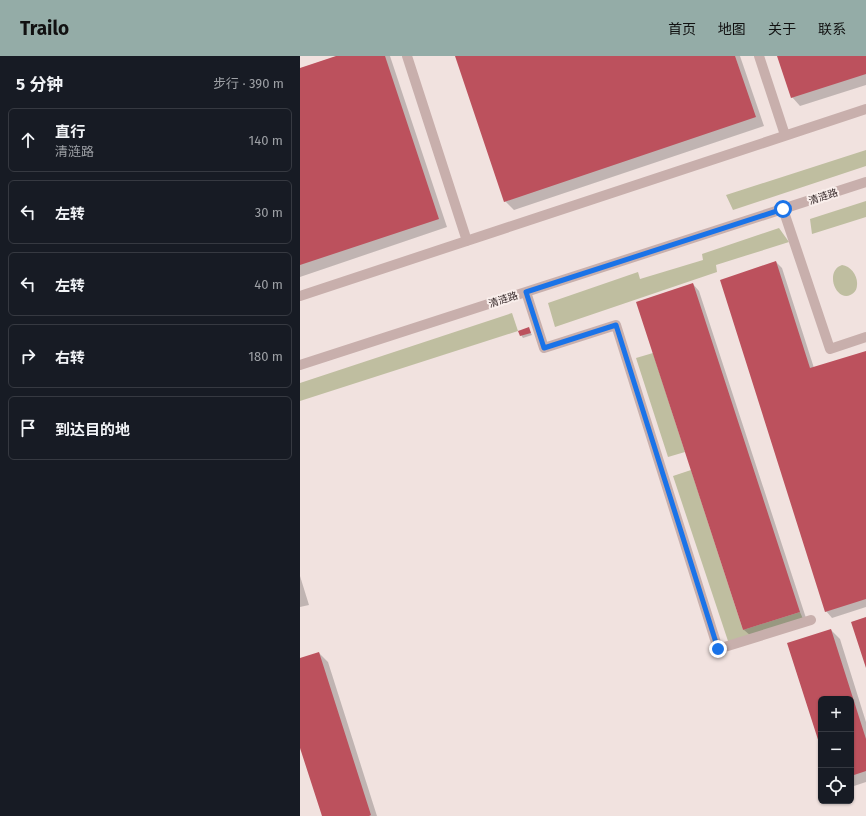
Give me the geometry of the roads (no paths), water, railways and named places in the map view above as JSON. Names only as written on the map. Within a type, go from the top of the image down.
[{"type":"street","points":[[407,56],[467,240]]},
{"type":"street","points":[[759,56],[785,135]]},
{"type":"street","points":[[300,296],[866,109]]},
{"type":"street","name":"清涟路","points":[[300,365],[866,182]]},
{"type":"street","points":[[783,209],[830,349],[866,337]]},
{"type":"street","points":[[526,292],[544,348],[616,325],[718,649],[811,620]]}]
